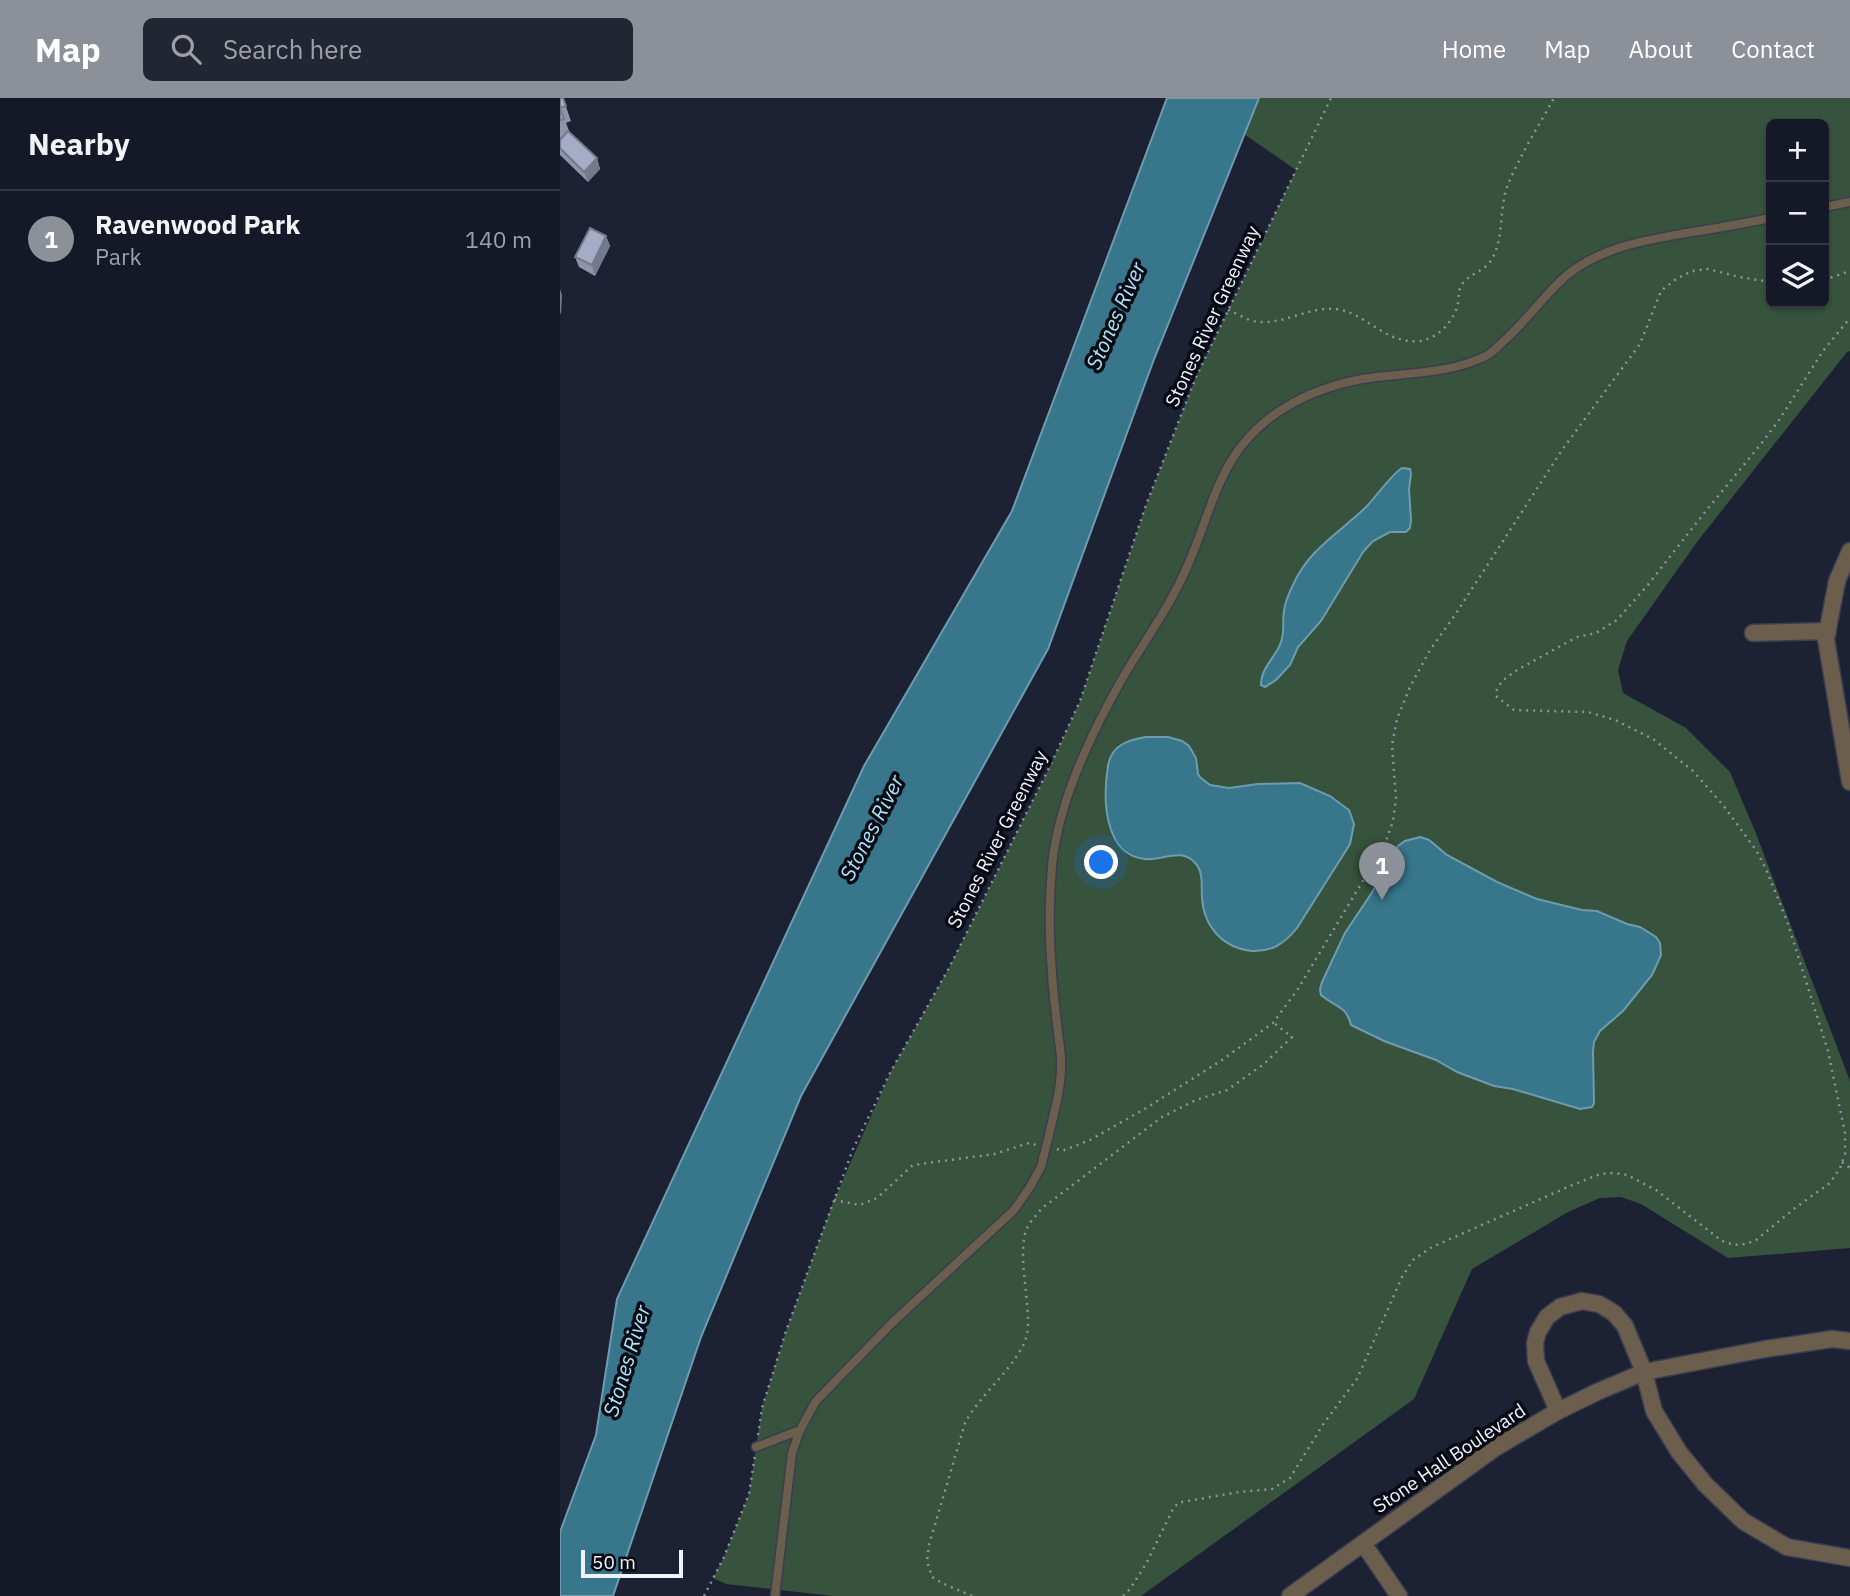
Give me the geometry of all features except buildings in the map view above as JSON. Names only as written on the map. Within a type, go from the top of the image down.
[{"type":"street","points":[[1850,551],[1837,581],[1826,639],[1850,782]]},
{"type":"street","points":[[1753,633],[1828,631]]},
{"type":"street","points":[[1558,1410],[1538,1366],[1535,1349],[1540,1327],[1547,1317],[1571,1303],[1588,1301],[1604,1306],[1614,1312],[1625,1326],[1644,1373],[1654,1411],[1679,1452],[1705,1484],[1743,1521],[1787,1547],[1850,1558]]},
{"type":"street","name":"Stone Hall Boulevard","points":[[1290,1596],[1495,1448],[1558,1410],[1644,1373],[1765,1349],[1832,1339],[1850,1341]]},
{"type":"street","points":[[1363,1543],[1399,1596]]},
{"type":"lane","points":[[1829,206],[1850,202]]},
{"type":"lane","points":[[775,1596],[792,1453],[800,1430],[816,1401],[893,1322],[1014,1210],[1041,1167],[1057,1102],[1062,1059],[1051,971],[1051,904],[1052,864],[1063,814],[1079,768],[1104,714],[1188,568],[1221,478],[1247,438],[1284,408],[1307,395],[1361,379],[1450,369],[1489,355],[1567,275],[1592,258],[1640,241],[1766,219]]},
{"type":"lane","points":[[757,1447],[800,1430]]},
{"type":"path","name":"Stones River Greenway","points":[[704,1596],[724,1557],[749,1494],[762,1408],[782,1343],[853,1149],[891,1071],[955,957],[1080,701],[1146,505],[1196,377],[1331,98]]},
{"type":"path","points":[[1228,310],[1252,321],[1269,321],[1336,309],[1352,314],[1391,338],[1420,342],[1439,333],[1454,316],[1461,285],[1491,261],[1497,248],[1506,190],[1554,98]]},
{"type":"path","points":[[1049,1143],[1062,1150],[1090,1140],[1222,1060],[1273,1023],[1298,989],[1385,844],[1393,821],[1396,799],[1392,745],[1397,719],[1410,687],[1430,650],[1562,450],[1640,344],[1661,291],[1692,271],[1708,269],[1766,281]]},
{"type":"path","points":[[1829,278],[1850,271]]},
{"type":"path","points":[[1123,1596],[1138,1579],[1178,1503],[1210,1496],[1272,1489],[1290,1478],[1324,1423],[1357,1379],[1402,1277],[1413,1260],[1432,1248],[1570,1186],[1600,1174],[1614,1173],[1627,1175],[1656,1190],[1722,1241],[1734,1245],[1746,1244],[1756,1240],[1830,1183],[1840,1168],[1845,1154],[1845,1133],[1828,1051],[1787,921],[1756,850],[1723,805],[1693,771],[1653,739],[1615,720],[1588,712],[1514,710],[1497,697],[1496,691],[1502,681],[1517,670],[1577,637],[1596,633],[1617,620],[1761,444],[1823,351],[1850,318]]},
{"type":"path","points":[[972,1596],[932,1577],[927,1561],[929,1545],[965,1423],[971,1411],[1024,1345],[1027,1317],[1023,1240],[1028,1226],[1041,1209],[1162,1117],[1196,1100],[1227,1090],[1264,1065],[1292,1037],[1273,1023]]},
{"type":"path","points":[[834,1200],[860,1205],[877,1198],[913,1165],[994,1154],[1029,1143],[1040,1145]]},
{"type":"path","points":[[1842,1161],[1850,1168]]},
{"type":"green space","points":[[1259,98],[1850,98],[1850,351],[1697,542],[1627,641],[1618,670],[1623,693],[1686,728],[1730,772],[1755,831],[1850,1081],[1850,1248],[1728,1258],[1641,1204],[1621,1197],[1600,1198],[1568,1212],[1472,1269],[1414,1399],[1141,1596],[833,1596],[726,1584],[713,1578],[749,1494],[762,1408],[786,1331],[834,1200],[891,1071],[949,968],[1080,701],[1146,505],[1196,377],[1296,170],[1244,134]]},
{"type":"water","name":"Stones River","points":[[1167,98],[1259,98],[1153,362],[1048,649],[801,1096],[701,1337],[613,1596],[560,1596],[560,1532],[596,1435],[617,1299],[864,766],[1012,511]]},
{"type":"water","points":[[1402,468],[1410,469],[1411,474],[1410,528],[1406,532],[1390,532],[1373,541],[1363,552],[1321,621],[1298,647],[1290,665],[1276,680],[1265,687],[1261,685],[1263,674],[1281,642],[1285,604],[1299,573],[1316,552],[1365,508]]},
{"type":"water","points":[[1146,737],[1168,737],[1189,746],[1196,758],[1198,774],[1210,785],[1229,788],[1300,783],[1330,796],[1349,810],[1354,824],[1350,844],[1297,928],[1283,942],[1259,951],[1232,946],[1211,927],[1202,898],[1200,871],[1190,858],[1178,855],[1145,859],[1131,855],[1121,847],[1109,823],[1106,808],[1108,766],[1117,748]]},
{"type":"water","points":[[1420,837],[1497,882],[1537,899],[1597,911],[1640,927],[1656,937],[1660,943],[1661,955],[1652,975],[1623,1011],[1600,1031],[1594,1042],[1592,1107],[1580,1109],[1494,1086],[1457,1072],[1436,1060],[1384,1041],[1351,1025],[1343,1010],[1321,995],[1322,982],[1345,933],[1398,846]]},
{"type":"place","name":"Ravenwood Park","points":[[1382,900]]}]
